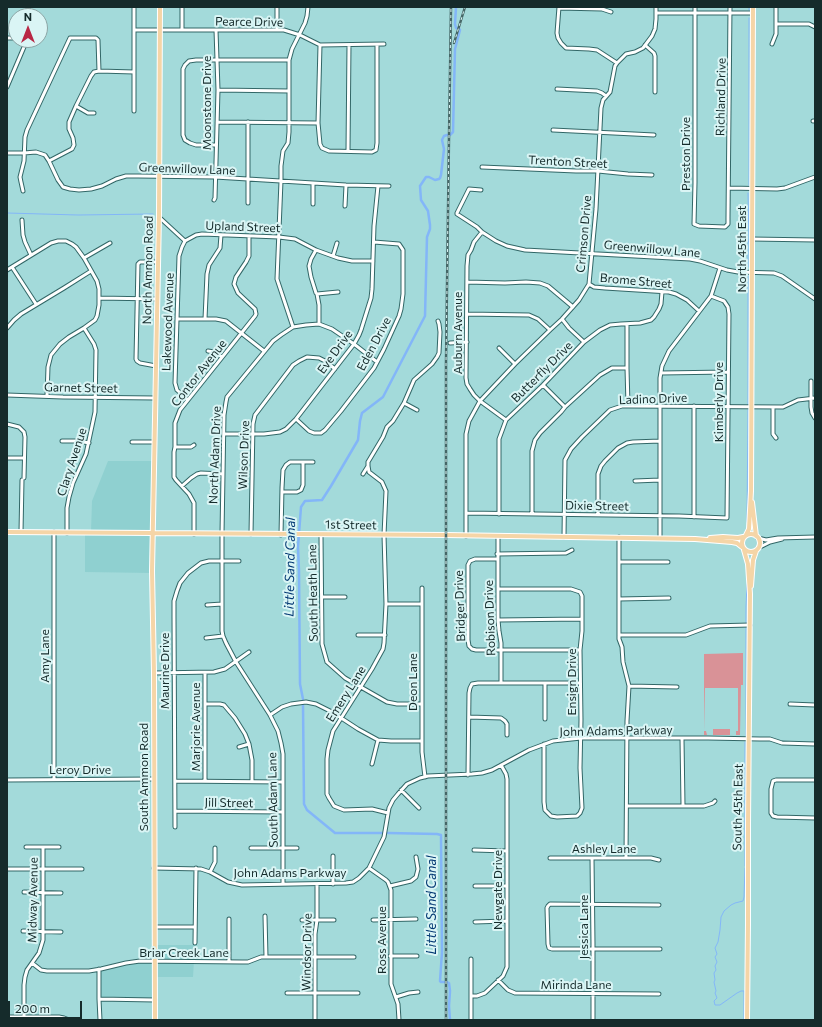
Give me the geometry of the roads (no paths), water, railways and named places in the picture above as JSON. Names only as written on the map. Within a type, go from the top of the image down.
[{"type":"main road","name":"North Ammon Road","points":[[152,534],[159,217],[160,7]]},
{"type":"main road","name":"North 45th East","points":[[745,536],[749,529],[751,491],[753,7]]},
{"type":"main road","name":"North 45th East","points":[[751,491],[757,537]]},
{"type":"main road","name":"1st Street","points":[[7,532],[619,537],[695,539]]},
{"type":"main road","name":"South Ammon Road","points":[[152,534],[155,1020]]},
{"type":"main road","points":[[750,534],[757,537],[760,544],[758,550],[750,553],[734,542],[695,539],[724,536],[738,538],[750,534]]},
{"type":"main road","points":[[743,549],[742,541],[745,536]]},
{"type":"main road","name":"South 45th East","points":[[743,549],[747,558],[750,594],[747,1020]]},
{"type":"main road","name":"South 45th East","points":[[750,594],[753,560],[758,550]]},
{"type":"street","points":[[134,7],[134,111]]},
{"type":"street","points":[[182,7],[182,30]]},
{"type":"street","points":[[277,7],[277,30]]},
{"type":"street","points":[[293,327],[277,278],[281,167],[283,151],[288,143],[289,132],[289,60],[307,16],[308,7]]},
{"type":"street","points":[[611,12],[602,9],[559,8],[558,38],[566,48],[589,48],[597,50],[617,62],[626,54],[643,48],[652,36],[655,29],[656,7]]},
{"type":"street","points":[[695,7],[695,13]]},
{"type":"street","name":"Richland Drive","points":[[729,188],[730,7]]},
{"type":"street","points":[[772,44],[776,34],[776,7]]},
{"type":"street","points":[[656,13],[753,13]]},
{"type":"street","name":"Preston Drive","points":[[695,13],[694,224],[699,226],[725,227],[728,224],[729,188]]},
{"type":"street","points":[[776,24],[809,24],[815,27]]},
{"type":"street","name":"Pearce Drive","points":[[134,30],[284,30],[300,35],[320,45],[384,44]]},
{"type":"street","name":"Moonstone Drive","points":[[214,200],[218,90],[216,30]]},
{"type":"street","points":[[24,191],[20,177],[24,161],[27,130],[70,38],[96,38],[98,40],[100,71]]},
{"type":"street","points":[[320,45],[318,123],[320,144],[322,148],[329,151],[372,152],[376,150],[377,143],[377,45]]},
{"type":"street","points":[[348,151],[349,45]]},
{"type":"street","points":[[645,45],[656,56],[656,92]]},
{"type":"street","points":[[7,87],[24,48]]},
{"type":"street","points":[[216,145],[196,145],[190,143],[183,136],[183,70],[185,65],[189,61],[196,60],[289,60]]},
{"type":"street","name":"Crimson Drive","points":[[466,536],[466,434],[469,421],[480,401],[515,364],[562,319],[579,300],[589,284],[598,171],[601,108],[603,100],[610,92],[617,62]]},
{"type":"street","points":[[7,153],[36,152],[45,155],[49,161],[72,149],[74,145],[69,129],[69,122],[94,72],[134,72]]},
{"type":"street","points":[[556,89],[597,91],[606,96]]},
{"type":"street","points":[[218,90],[289,91]]},
{"type":"street","points":[[76,106],[88,113],[94,113]]},
{"type":"street","points":[[217,122],[318,123]]},
{"type":"street","points":[[248,122],[248,203]]},
{"type":"street","points":[[553,130],[654,135]]},
{"type":"street","name":"Greenwillow Lane","points":[[49,161],[58,180],[63,186],[70,189],[79,190],[91,189],[126,176],[215,177],[248,180],[389,186]]},
{"type":"street","name":"Trenton Street","points":[[482,167],[598,171],[652,175]]},
{"type":"street","points":[[729,188],[785,188],[815,176]]},
{"type":"street","points":[[313,183],[313,204]]},
{"type":"street","points":[[345,206],[346,185]]},
{"type":"street","name":"Eve Drive","points":[[224,434],[269,434],[286,429],[296,420],[359,336],[371,298],[374,220],[378,186]]},
{"type":"street","name":"Greenwillow Lane","points":[[481,190],[469,189],[457,214],[501,244],[525,250],[690,259],[738,272],[774,273],[782,276],[815,299]]},
{"type":"street","points":[[159,217],[185,241]]},
{"type":"street","points":[[22,220],[25,242],[32,255]]},
{"type":"street","name":"Auburn Avenue","points":[[482,232],[474,242],[468,255],[466,282],[467,384],[480,401],[506,420]]},
{"type":"street","name":"Upland Street","points":[[185,241],[196,235],[202,234],[278,237],[295,239],[316,250],[352,261],[373,261]]},
{"type":"street","points":[[205,319],[207,274],[209,265],[220,248],[220,235]]},
{"type":"street","name":"Contor Avenue","points":[[194,534],[194,503],[174,477],[175,423],[180,410],[256,316],[255,309],[238,293],[234,284],[236,277],[249,256],[249,236]]},
{"type":"street","points":[[752,239],[815,240]]},
{"type":"street","points":[[7,270],[51,243],[58,241],[66,242],[76,247],[97,281],[99,289],[97,316],[95,320],[84,328],[68,337],[51,355],[48,367],[47,396]]},
{"type":"street","name":"Lakewood Avenue","points":[[185,241],[179,256],[175,383],[179,393],[188,400]]},
{"type":"street","name":"Eden Drive","points":[[296,420],[309,431],[314,433],[321,433],[325,430],[374,368],[390,335],[401,309],[403,294],[403,250],[399,244],[374,242]]},
{"type":"street","points":[[84,258],[110,243]]},
{"type":"street","points":[[333,256],[337,243]]},
{"type":"street","points":[[316,250],[309,266],[319,305],[319,324],[332,329],[377,362]]},
{"type":"street","points":[[156,366],[140,364],[136,359],[137,298],[138,264],[140,262],[158,262]]},
{"type":"street","points":[[12,267],[36,304]]},
{"type":"street","points":[[660,538],[660,406],[662,366],[669,351],[711,296],[720,268]]},
{"type":"street","points":[[7,328],[21,314],[91,271]]},
{"type":"street","points":[[272,279],[277,278]]},
{"type":"street","points":[[466,282],[540,283],[548,286],[573,307]]},
{"type":"street","name":"Brome Street","points":[[589,284],[594,287],[669,292],[680,295],[699,311]]},
{"type":"street","points":[[317,294],[338,292]]},
{"type":"street","name":"Butterfly Drive","points":[[499,514],[499,439],[506,420],[543,385],[584,342],[603,328],[610,325],[640,324],[651,320],[659,309],[662,292]]},
{"type":"street","name":"Kimberly Drive","points":[[711,296],[724,301],[728,307],[729,314],[727,518]]},
{"type":"street","points":[[99,298],[157,299]]},
{"type":"street","points":[[467,314],[529,315],[538,319],[550,330]]},
{"type":"street","points":[[178,319],[216,319],[226,321],[264,351]]},
{"type":"street","points":[[562,319],[584,342]]},
{"type":"street","points":[[363,474],[387,427],[393,421],[404,403],[414,380],[432,364],[439,353],[440,332],[438,321]]},
{"type":"street","name":"North Adam Drive","points":[[222,534],[224,415],[227,397],[264,351],[277,338],[293,327],[319,324]]},
{"type":"street","points":[[627,324],[628,406]]},
{"type":"street","name":"Clary Avenue","points":[[67,533],[67,508],[69,497],[73,483],[86,454],[95,412],[96,350],[84,328]]},
{"type":"street","points":[[450,343],[467,342]]},
{"type":"street","points":[[499,348],[515,364]]},
{"type":"street","points":[[208,350],[214,352],[222,358]]},
{"type":"street","name":"Wilson Drive","points":[[251,534],[253,424],[255,415],[296,362],[304,358],[319,358],[335,369]]},
{"type":"street","points":[[532,514],[532,451],[535,440],[565,407],[600,375],[612,368],[627,368]]},
{"type":"street","points":[[661,373],[728,372]]},
{"type":"street","points":[[811,381],[810,398],[812,413],[815,418]]},
{"type":"street","points":[[543,385],[565,407]]},
{"type":"street","name":"Garnet Street","points":[[7,395],[155,398]]},
{"type":"street","name":"Ladino Drive","points":[[564,537],[565,460],[571,449],[610,410],[622,406],[783,407],[798,400],[815,398]]},
{"type":"street","points":[[404,403],[417,410]]},
{"type":"street","points":[[694,406],[694,517]]},
{"type":"street","points":[[773,407],[774,434],[776,438]]},
{"type":"street","points":[[217,415],[224,415]]},
{"type":"street","points":[[7,424],[19,427],[22,429],[24,434],[21,532]]},
{"type":"street","points":[[383,424],[387,427]]},
{"type":"street","points":[[62,441],[79,441],[89,443]]},
{"type":"street","points":[[598,515],[598,474],[605,461],[618,448],[627,443],[660,441]]},
{"type":"street","points":[[132,442],[154,442]]},
{"type":"street","points":[[175,447],[191,447],[194,445]]},
{"type":"street","points":[[7,458],[24,458]]},
{"type":"street","points":[[281,534],[282,474],[286,465],[290,462],[313,462]]},
{"type":"street","points":[[282,492],[297,492],[301,490],[303,485],[303,462]]},
{"type":"street","name":"Emery Lane","points":[[368,466],[369,472],[382,482],[386,491],[384,536],[386,604],[385,635],[383,649],[333,732],[327,759],[327,794],[334,806],[344,810],[372,809],[388,813]]},
{"type":"street","points":[[182,486],[191,478],[201,473],[223,474]]},
{"type":"street","points":[[635,481],[660,480]]},
{"type":"street","name":"Dixie Street","points":[[466,514],[727,518]]},
{"type":"street","name":"Amy Lane","points":[[54,532],[54,779]]},
{"type":"street","name":"South Adam Lane","points":[[222,534],[223,636],[236,662],[270,714],[278,731],[283,754],[283,884]]},
{"type":"street","name":"South Heath Lane","points":[[321,535],[322,644],[327,662],[345,678],[387,702],[397,704],[422,704]]},
{"type":"street","name":"Robison Drive","points":[[498,536],[498,620],[501,643],[501,682]]},
{"type":"street","points":[[619,537],[619,639],[622,647],[623,662],[628,686],[626,858]]},
{"type":"street","points":[[757,537],[766,540],[778,538],[815,537]]},
{"type":"street","points":[[758,550],[770,542],[788,538]]},
{"type":"street","points":[[497,554],[566,553],[572,550]]},
{"type":"street","name":"Bridger Drive","points":[[497,559],[475,559],[470,561],[468,565],[468,640],[469,646],[472,650],[501,650]]},
{"type":"street","name":"Maurine Drive","points":[[175,827],[174,601],[180,583],[188,573],[201,563],[209,561],[239,561]]},
{"type":"street","points":[[619,562],[668,562]]},
{"type":"street","name":"Deon Lane","points":[[422,588],[422,759],[425,777]]},
{"type":"street","name":"Ensign Drive","points":[[498,589],[571,589],[580,592],[582,596],[582,631],[580,650],[580,768],[582,808],[580,813],[576,816],[551,816],[545,810],[544,744]]},
{"type":"street","points":[[322,597],[345,597]]},
{"type":"street","points":[[619,599],[669,598]]},
{"type":"street","points":[[207,605],[222,604]]},
{"type":"street","points":[[386,604],[422,604]]},
{"type":"street","points":[[498,620],[582,619]]},
{"type":"street","points":[[619,635],[686,635],[710,626],[750,625]]},
{"type":"street","points":[[358,635],[385,635]]},
{"type":"street","points":[[206,638],[223,636]]},
{"type":"street","points":[[501,650],[580,650]]},
{"type":"street","points":[[154,673],[214,672],[224,669],[250,652]]},
{"type":"street","name":"Marjorie Avenue","points":[[205,673],[205,781]]},
{"type":"street","points":[[468,775],[469,693],[472,684],[501,682],[580,683]]},
{"type":"street","points":[[545,683],[545,719]]},
{"type":"street","points":[[628,686],[677,686]]},
{"type":"street","points":[[270,714],[287,705],[300,702],[316,704],[378,740],[422,741]]},
{"type":"street","points":[[205,704],[220,704],[227,708],[245,734],[249,744],[252,760],[252,781]]},
{"type":"street","points":[[790,704],[815,705]]},
{"type":"street","points":[[469,717],[501,718],[507,724],[507,735]]},
{"type":"street","name":"John Adams Parkway","points":[[154,868],[196,868],[210,872],[233,884],[242,885],[346,884],[359,878],[369,868],[384,837],[388,813],[393,800],[401,790],[412,782],[425,777],[435,775],[468,775],[482,773],[492,770],[529,750],[544,744],[561,740],[581,738],[749,738],[770,739],[782,743],[815,744]]},
{"type":"street","points":[[682,739],[683,805]]},
{"type":"street","points":[[372,764],[378,740]]},
{"type":"street","points":[[239,747],[249,744]]},
{"type":"street","name":"Newgate Drive","points":[[471,996],[477,996],[484,993],[503,976],[507,967],[507,779],[502,765]]},
{"type":"street","name":"Leroy Drive","points":[[7,780],[154,779]]},
{"type":"street","points":[[815,780],[776,780],[773,782],[771,813],[773,816],[777,817],[815,818]]},
{"type":"street","points":[[175,781],[282,782]]},
{"type":"street","points":[[401,790],[420,808]]},
{"type":"street","points":[[627,806],[704,806],[715,801]]},
{"type":"street","name":"Jill Street","points":[[175,811],[282,812]]},
{"type":"street","points":[[26,846],[59,847]]},
{"type":"street","name":"Midway Avenue","points":[[24,1018],[25,977],[27,970],[39,953],[43,940],[43,847]]},
{"type":"street","points":[[210,872],[215,862],[215,848]]},
{"type":"street","points":[[251,848],[296,848]]},
{"type":"street","points":[[474,850],[507,851]]},
{"type":"street","points":[[333,856],[333,884]]},
{"type":"street","points":[[369,868],[386,880],[390,886],[411,881],[416,877],[418,869],[416,857]]},
{"type":"street","name":"Ashley Lane","points":[[550,858],[651,858],[658,860]]},
{"type":"street","name":"Jessica Lane","points":[[592,858],[594,949],[593,1020]]},
{"type":"street","points":[[195,943],[196,868]]},
{"type":"street","points":[[7,869],[82,869]]},
{"type":"street","name":"Windsor Drive","points":[[315,1020],[315,934],[317,920],[317,884]]},
{"type":"street","name":"Ross Avenue","points":[[390,886],[391,984],[398,1004],[399,1020]]},
{"type":"street","points":[[475,886],[506,886]]},
{"type":"street","points":[[24,892],[61,893]]},
{"type":"street","points":[[659,905],[550,904],[548,906],[548,946],[552,949],[660,949]]},
{"type":"street","points":[[265,916],[266,956]]},
{"type":"street","points":[[229,919],[229,962]]},
{"type":"street","points":[[373,920],[416,919]]},
{"type":"street","points":[[302,920],[334,920]]},
{"type":"street","points":[[475,922],[506,921]]},
{"type":"street","points":[[155,927],[195,927]]},
{"type":"street","points":[[24,931],[61,932]]},
{"type":"street","name":"Briar Creek Lane","points":[[32,963],[41,970],[47,971],[89,971],[140,961],[248,962],[266,956],[354,957]]},
{"type":"street","points":[[390,956],[417,956]]},
{"type":"street","points":[[471,1020],[472,959]]},
{"type":"street","points":[[99,970],[100,1020]]},
{"type":"street","name":"Mirinda Lane","points":[[498,980],[508,990],[515,993],[659,994]]},
{"type":"street","points":[[396,997],[418,992]]},
{"type":"street","points":[[287,993],[358,993]]},
{"type":"street","points":[[99,999],[155,1000]]},
{"type":"street","points":[[7,1017],[58,1017],[69,1020]]},
{"type":"waterway","name":"Little Sand Canal","points":[[303,699],[300,684],[298,547],[301,507],[305,501],[322,500],[358,440],[362,413],[383,397],[425,316],[427,237],[430,225],[428,211],[421,200],[420,186],[426,177],[435,180],[440,178],[444,149],[442,140],[444,136],[450,135],[453,132],[455,49],[460,30],[456,28],[455,24],[456,7]]},
{"type":"waterway","points":[[749,18],[749,185]]},
{"type":"waterway","points":[[748,193],[748,267]]},
{"type":"waterway","points":[[7,213],[78,215],[153,214]]},
{"type":"waterway","points":[[748,276],[748,404]]},
{"type":"waterway","points":[[747,522],[748,410]]},
{"type":"waterway","points":[[746,623],[747,584]]},
{"type":"waterway","points":[[746,628],[746,736]]},
{"type":"waterway","name":"Little Sand Canal","points":[[303,705],[304,804],[307,810],[335,833],[384,833]]},
{"type":"waterway","points":[[745,742],[745,866]]},
{"type":"waterway","name":"Little Sand Canal","points":[[388,833],[441,835],[442,952],[440,981],[449,983],[450,1020]]},
{"type":"waterway","points":[[744,1020],[744,991],[737,993],[720,1005],[715,1005],[714,1001],[717,998],[715,993],[714,973],[717,962],[715,957],[717,954],[715,948],[718,942],[721,917],[724,911],[731,905],[743,901],[745,868]]},
{"type":"railway","points":[[446,1020],[446,362],[451,7]]},
{"type":"railway","points":[[454,43],[465,7]]}]
